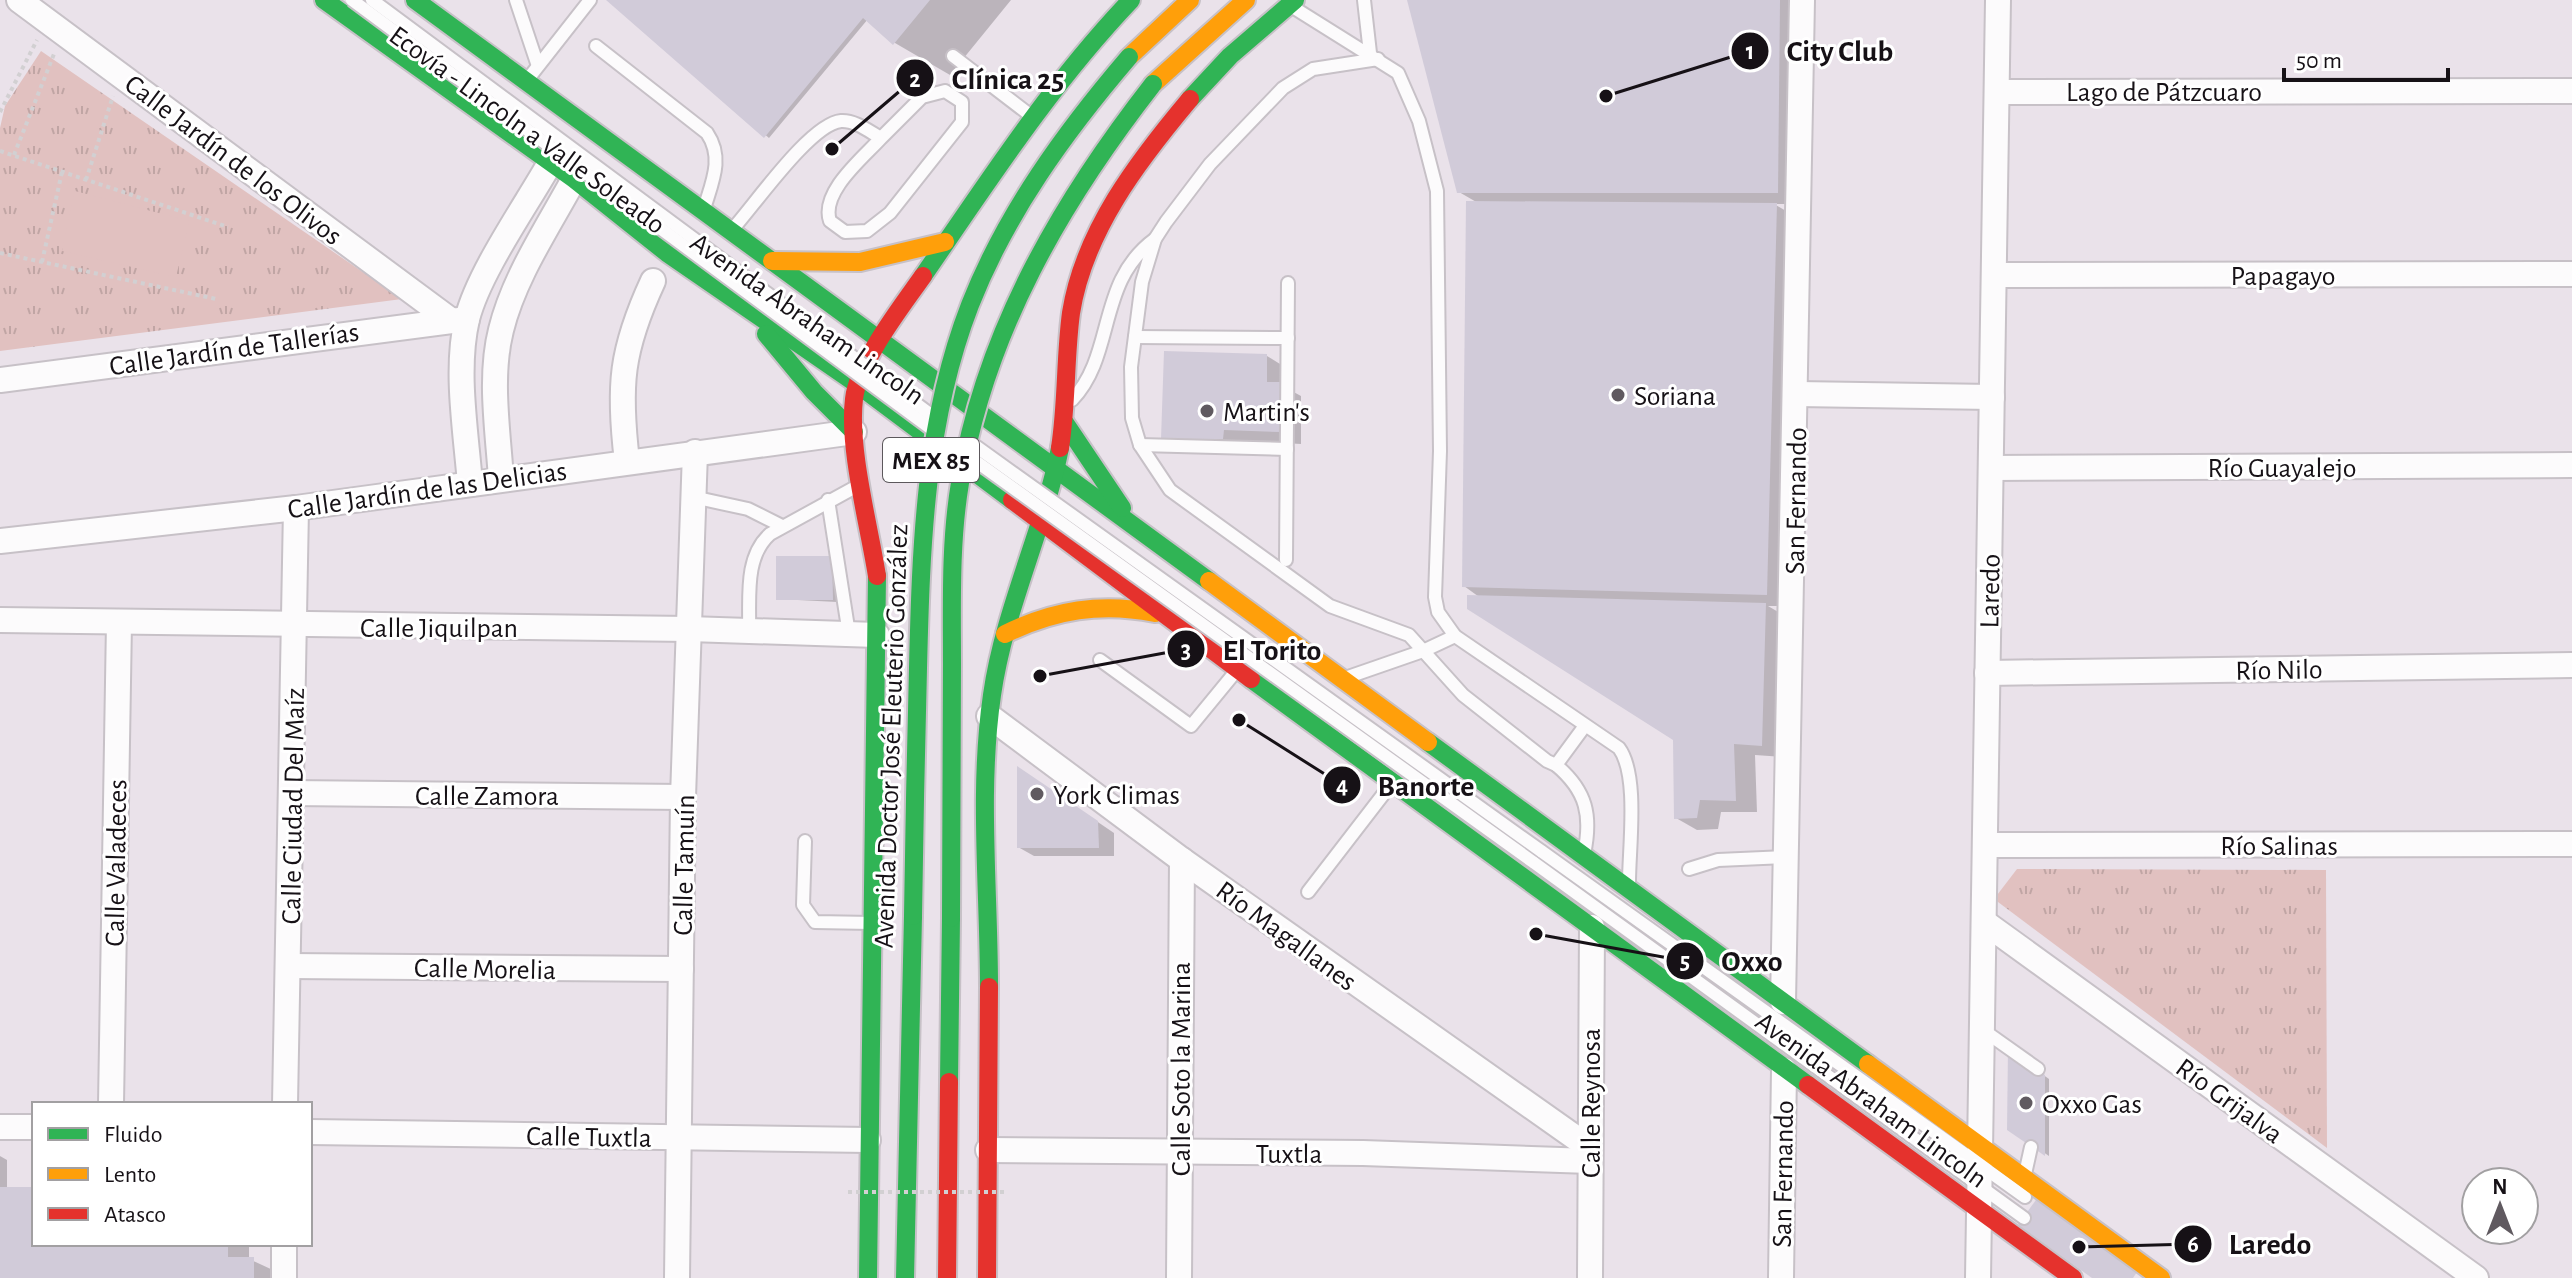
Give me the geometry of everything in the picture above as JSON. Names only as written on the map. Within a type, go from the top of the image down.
[{"type":"main road","name":"Avenida Abraham Lincoln","points":[[324,0],[574,179],[744,307],[857,384],[1277,699],[1784,1070],[1980,1177],[2073,1278]]},
{"type":"main road","points":[[415,0],[1783,1002],[1980,1177],[2024,1177],[2161,1278]]},
{"type":"main road","points":[[868,1278],[877,576],[854,432],[857,384],[879,340],[1032,117],[1088,45],[1131,0]]},
{"type":"main road","name":"Avenida Doctor José Eleuterio González","points":[[905,1278],[905,1149],[921,546],[929,468],[958,338],[989,260],[1023,197],[1089,104],[1129,57],[1190,0]]},
{"type":"main road","name":"Avenida Doctor José Eleuterio González","points":[[947,1278],[950,1202],[952,547],[968,433],[983,382],[1031,266],[1096,155],[1153,84],[1246,0]]},
{"type":"main road","points":[[987,1278],[989,716],[1005,634],[1056,469],[1066,414],[1070,324],[1075,291],[1101,223],[1155,141],[1189,101],[1292,2]]},
{"type":"main road","points":[[772,261],[841,266],[862,264],[945,242]]},
{"type":"main road","points":[[744,307],[814,392],[854,432]]},
{"type":"main road","points":[[1066,414],[1138,531]]},
{"type":"main road","points":[[1005,634],[1032,620],[1087,607],[1133,607],[1170,618]]},
{"type":"main road","points":[[1238,669],[1265,657],[1269,649],[1267,626]]},
{"type":"main road","points":[[1277,699],[1283,683],[1296,668],[1322,667]]},
{"type":"main road","points":[[882,1278],[887,1181],[905,1149]]},
{"type":"main road","points":[[950,1202],[968,1247],[970,1278]]},
{"type":"street","name":"San Fernando","points":[[1783,1002],[1797,394],[1802,0]]},
{"type":"street","name":"Laredo","points":[[1978,1278],[1998,0]]},
{"type":"street","name":"Calle Jardín de los Olivos","points":[[39,12],[458,319]]},
{"type":"street","name":"Lago de Pátzcuaro","points":[[1997,92],[2572,91]]},
{"type":"street","points":[[470,484],[458,319],[550,163]]},
{"type":"street","points":[[501,479],[496,379],[500,331],[522,277],[574,179]]},
{"type":"street","points":[[495,259],[522,277]]},
{"type":"street","name":"Papagayo","points":[[1994,275],[2572,274]]},
{"type":"street","points":[[627,461],[621,399],[625,352],[630,331],[653,281]]},
{"type":"street","name":"Calle Jardín de Tallerías","points":[[0,380],[458,319]]},
{"type":"street","points":[[464,378],[496,379]]},
{"type":"street","points":[[1797,394],[1992,397]]},
{"type":"street","name":"Calle Jardín de las Delicias","points":[[0,541],[296,508],[854,432]]},
{"type":"street","name":"Calle Tamuín","points":[[677,1278],[683,797],[695,452]]},
{"type":"street","name":"Río Guayalejo","points":[[1991,468],[2572,465]]},
{"type":"street","name":"Calle Ciudad Del Maíz","points":[[285,1102],[296,508]]},
{"type":"street","name":"Calle Jiquilpan","points":[[0,620],[689,629],[877,635]]},
{"type":"street","name":"Calle Valadeces","points":[[111,1102],[119,622]]},
{"type":"street","name":"Río Nilo","points":[[1987,673],[2572,665]]},
{"type":"street","name":"Río Magallanes","points":[[989,716],[1182,860],[1590,1154]]},
{"type":"street","name":"Calle Zamora","points":[[291,793],[683,797]]},
{"type":"street","name":"Río Salinas","points":[[1985,845],[2572,844]]},
{"type":"street","name":"Calle Soto la Marina","points":[[1179,1278],[1182,860]]},
{"type":"street","name":"Río Grijalva","points":[[1984,922],[2476,1278]]},
{"type":"street","name":"Calle Reynosa","points":[[1590,1278],[1592,927]]},
{"type":"street","name":"Calle Morelia","points":[[289,966],[681,969]]},
{"type":"street","name":"San Fernando","points":[[1781,1278],[1784,1070]]},
{"type":"street","points":[[0,1127],[32,1127]]},
{"type":"street","name":"Calle Tuxtla","points":[[312,1132],[868,1140]]},
{"type":"street","name":"Tuxtla","points":[[988,1150],[1590,1154]]},
{"type":"street","points":[[284,1246],[284,1278]]},
{"type":"lane","name":"Ecovía - Lincoln a Valle Soleado","points":[[352,0],[1038,508],[1980,1177],[2024,1218]]},
{"type":"lane","points":[[372,0],[946,425]]},
{"type":"lane","points":[[516,0],[537,63]]},
{"type":"lane","points":[[526,82],[537,63],[590,0]]},
{"type":"lane","points":[[1364,0],[1374,56]]},
{"type":"lane","points":[[1292,2],[1398,73],[1408,91],[1437,191],[1440,451],[1435,597],[1438,612],[1455,636],[1619,748],[1628,765],[1629,889]]},
{"type":"lane","points":[[596,46],[707,133],[713,142],[717,162],[703,212]]},
{"type":"lane","points":[[953,56],[1032,117]]},
{"type":"lane","points":[[1066,414],[1089,373],[1121,277],[1139,250],[1155,239],[1210,164],[1283,88],[1313,69],[1374,56]]},
{"type":"lane","points":[[945,91],[962,102],[962,122],[890,213],[867,231],[845,232],[830,221],[829,206],[841,184],[881,138],[930,93],[945,91]]},
{"type":"lane","points":[[730,232],[820,130],[842,121],[881,138]]},
{"type":"lane","points":[[1155,239],[1142,282],[1130,395],[1140,445],[1170,490],[1294,583],[1352,615],[1398,628],[1492,721],[1556,765],[1576,787],[1588,809],[1583,856]]},
{"type":"lane","points":[[1286,560],[1288,283]]},
{"type":"lane","points":[[1135,337],[1288,338]]},
{"type":"lane","points":[[959,434],[1541,851],[1980,1177],[2034,1204]]},
{"type":"lane","points":[[1140,445],[1287,449]]},
{"type":"lane","points":[[749,631],[753,562],[758,544],[782,526],[861,484]]},
{"type":"lane","points":[[693,497],[748,509],[782,526]]},
{"type":"lane","points":[[828,500],[849,634]]},
{"type":"lane","points":[[1341,679],[1423,651],[1455,636]]},
{"type":"lane","points":[[1100,660],[1191,726],[1238,669]]},
{"type":"lane","points":[[1556,765],[1584,727]]},
{"type":"lane","points":[[1308,892],[1392,783]]},
{"type":"lane","points":[[805,841],[803,905],[815,922],[872,923]]},
{"type":"lane","points":[[1689,869],[1718,860],[1786,857]]},
{"type":"lane","points":[[1983,1030],[2038,1069]]},
{"type":"lane","points":[[2024,1177],[2031,1147]]},
{"type":"path","points":[[0,112],[39,12]]},
{"type":"path","points":[[14,155],[39,12]]},
{"type":"path","points":[[86,180],[120,74]]},
{"type":"path","points":[[0,151],[228,227]]},
{"type":"path","points":[[42,262],[62,172]]},
{"type":"path","points":[[0,253],[216,299]]},
{"type":"path","points":[[848,1192],[1005,1192]]},
{"type":"green space","points":[[41,51],[402,299],[0,351],[0,128],[5,106]]},
{"type":"green space","points":[[75,191],[189,221],[176,277],[62,251]]},
{"type":"green space","points":[[2017,869],[2326,870],[2327,1148],[1994,899]]},
{"type":"building","points":[[606,0],[930,0],[893,45],[863,18],[764,138]]},
{"type":"building","points":[[1407,0],[1780,0],[1778,193],[1457,193]]},
{"type":"building","name":"Soriana","points":[[1466,201],[1777,203],[1767,595],[1462,587]]},
{"type":"building","points":[[1164,351],[1267,354],[1267,382],[1280,382],[1280,432],[1224,430],[1223,439],[1161,439]]},
{"type":"building","points":[[776,556],[832,556],[833,600],[776,600]]},
{"type":"building","points":[[1467,595],[1766,603],[1762,746],[1734,744],[1736,801],[1700,800],[1697,818],[1674,819],[1673,740],[1467,609]]},
{"type":"building","name":"York Climas","points":[[1017,766],[1098,821],[1099,848],[1017,848]]},
{"type":"building","name":"Oxxo Gas","points":[[2008,1048],[2045,1075],[2045,1156],[2007,1130]]},
{"type":"building","points":[[0,1187],[32,1187],[32,1246],[228,1246],[228,1257],[254,1257],[254,1278],[0,1278]]},
{"type":"building","points":[[2038,1197],[2139,1269],[2133,1278],[2092,1278],[2018,1225]]},
{"type":"traffic: fast","points":[[324,0],[574,179],[667,253],[857,384],[1012,500]]},
{"type":"traffic: fast","points":[[415,0],[1209,581]]},
{"type":"traffic: fast","points":[[923,276],[1047,99],[1131,0]]},
{"type":"traffic: fast","points":[[1190,99],[1230,56],[1295,0]]},
{"type":"traffic: fast","points":[[913,916],[921,576],[928,484],[943,393],[970,305],[1001,238],[1060,144],[1129,57]]},
{"type":"traffic: fast","points":[[951,918],[953,550],[960,483],[972,427],[988,374],[1031,271],[1088,175],[1153,84]]},
{"type":"traffic: fast","points":[[766,334],[814,392],[854,432]]},
{"type":"traffic: fast","points":[[1065,423],[1122,508]]},
{"type":"traffic: fast","points":[[989,987],[985,804],[992,695],[1005,632],[1044,510],[1060,448]]},
{"type":"traffic: fast","points":[[868,1278],[877,576]]},
{"type":"traffic: fast","points":[[1251,679],[1808,1085]]},
{"type":"traffic: fast","points":[[1428,742],[1868,1064]]},
{"type":"traffic: fast","points":[[905,1278],[913,916]]},
{"type":"traffic: fast","points":[[949,1082],[951,918]]},
{"type":"traffic: slow","points":[[1129,57],[1190,0]]},
{"type":"traffic: slow","points":[[1153,84],[1246,0]]},
{"type":"traffic: slow","points":[[772,261],[860,262],[945,242]]},
{"type":"traffic: slow","points":[[1209,581],[1428,742]]},
{"type":"traffic: slow","points":[[1005,634],[1042,619],[1078,610],[1116,608],[1155,613]]},
{"type":"traffic: slow","points":[[1868,1064],[2161,1278]]},
{"type":"traffic: jam","points":[[1060,448],[1071,313],[1088,254],[1133,172],[1190,99]]},
{"type":"traffic: jam","points":[[877,576],[854,440],[854,399],[857,384],[872,352],[923,276]]},
{"type":"traffic: jam","points":[[1012,500],[1251,679]]},
{"type":"traffic: jam","points":[[987,1278],[989,987]]},
{"type":"traffic: jam","points":[[947,1278],[949,1082]]},
{"type":"traffic: jam","points":[[1808,1085],[2073,1278]]},
{"type":"place","name":"City Club","points":[[1606,96]]},
{"type":"place","name":"Clínica 25","points":[[832,149]]},
{"type":"place","name":"Soriana","points":[[1618,395]]},
{"type":"place","name":"Martin's","points":[[1207,411]]},
{"type":"place","name":"El Torito","points":[[1040,676]]},
{"type":"place","name":"Banorte","points":[[1239,720]]},
{"type":"place","name":"York Climas","points":[[1037,794]]},
{"type":"place","name":"Oxxo","points":[[1536,934]]},
{"type":"place","name":"Oxxo Gas","points":[[2026,1103]]},
{"type":"place","name":"Laredo","points":[[2079,1247]]}]
